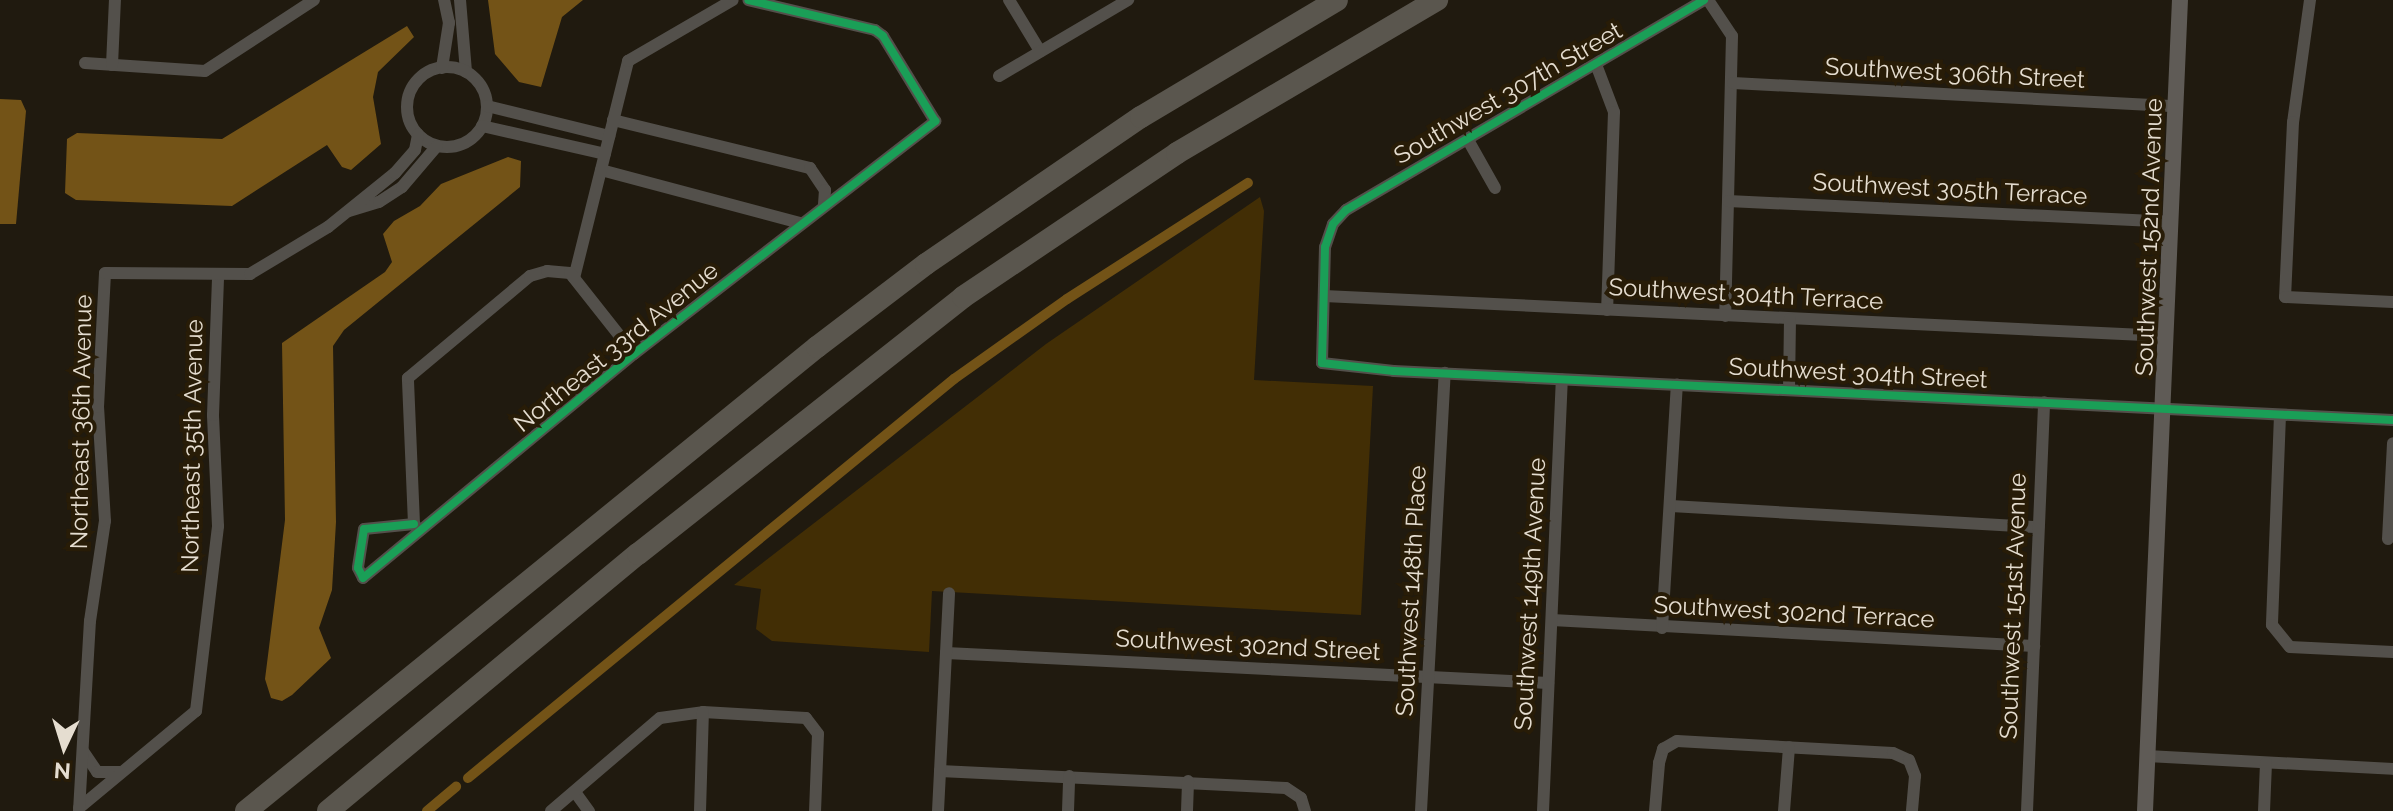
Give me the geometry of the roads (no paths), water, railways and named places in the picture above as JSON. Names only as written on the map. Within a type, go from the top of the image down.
[{"type":"highway","points":[[246,811],[805,357],[926,264],[1141,117],[1337,0]]},
{"type":"highway","points":[[328,811],[674,525],[963,297],[1177,153],[1437,0]]},
{"type":"street","points":[[112,65],[115,0]]},
{"type":"street","points":[[85,63],[205,71],[314,0]]},
{"type":"street","points":[[442,68],[449,32],[444,0]]},
{"type":"street","points":[[460,0],[466,72]]},
{"type":"street","points":[[572,276],[628,61],[733,0]]},
{"type":"street","name":"Northeast 33rd Avenue","points":[[417,528],[364,529],[358,568],[363,578],[417,528],[634,354],[935,121],[883,36],[875,30],[748,0]]},
{"type":"street","points":[[1009,0],[1040,51]]},
{"type":"street","points":[[999,76],[1128,0]]},
{"type":"street","points":[[1706,0],[1732,36],[1725,316]]},
{"type":"street","name":"Southwest 307th Street","points":[[1324,296],[1325,247],[1333,224],[1346,210],[1597,67],[1706,0]]},
{"type":"street","name":"Southwest 152nd Avenue","points":[[2145,811],[2180,0]]},
{"type":"street","points":[[2310,0],[2293,122],[2285,297],[2393,302]]},
{"type":"street","points":[[1597,67],[1614,112],[1607,310]]},
{"type":"street","points":[[442,68],[466,72],[479,83],[487,106],[482,126],[467,142],[437,146],[418,134],[409,119],[410,93],[419,79],[442,68]]},
{"type":"street","name":"Southwest 306th Street","points":[[1733,83],[2175,106]]},
{"type":"street","points":[[487,106],[609,136]]},
{"type":"street","points":[[613,120],[810,168],[825,190],[824,205]]},
{"type":"street","points":[[482,126],[605,154]]},
{"type":"street","points":[[218,276],[250,274],[349,211],[409,159],[418,134]]},
{"type":"street","points":[[1468,140],[1495,188]]},
{"type":"street","points":[[349,211],[379,202],[402,187],[437,146]]},
{"type":"street","points":[[601,170],[800,223]]},
{"type":"street","name":"Southwest 305th Terrace","points":[[1728,201],[2170,222]]},
{"type":"street","points":[[417,528],[408,378],[530,276],[547,271],[572,276],[634,354]]},
{"type":"street","name":"Northeast 36th Avenue","points":[[79,810],[90,621],[105,521],[98,407],[105,273],[218,276]]},
{"type":"street","name":"Northeast 35th Avenue","points":[[123,772],[196,711],[218,526],[213,415],[218,276]]},
{"type":"street","name":"Southwest 304th Terrace","points":[[1324,296],[2165,336]]},
{"type":"street","name":"Southwest 304th Street","points":[[1324,296],[1322,363],[1445,373],[2393,420]]},
{"type":"street","points":[[1789,390],[1790,319]]},
{"type":"street","name":"Southwest 148th Place","points":[[1421,811],[1445,373]]},
{"type":"street","name":"Southwest 149th Avenue","points":[[1543,811],[1562,379]]},
{"type":"street","points":[[1662,628],[1677,384]]},
{"type":"street","name":"Southwest 151st Avenue","points":[[2027,811],[2044,402]]},
{"type":"street","points":[[2280,415],[2272,625],[2279,639],[2290,647],[2393,652]]},
{"type":"street","points":[[2388,539],[2393,443]]},
{"type":"street","points":[[1671,506],[2038,527]]},
{"type":"street","points":[[938,811],[949,593]]},
{"type":"street","name":"Southwest 302nd Terrace","points":[[1552,620],[2034,646]]},
{"type":"street","name":"Southwest 302nd Street","points":[[946,653],[1548,683]]},
{"type":"street","points":[[700,811],[703,712]]},
{"type":"street","points":[[551,811],[660,718],[703,712],[806,718],[818,734],[815,811]]},
{"type":"street","points":[[1655,811],[1663,749],[1677,741],[1893,753],[1909,760],[1915,776],[1912,811]]},
{"type":"street","points":[[1784,811],[1789,747]]},
{"type":"street","points":[[82,750],[97,772],[123,772]]},
{"type":"street","points":[[2147,756],[2393,769]]},
{"type":"street","points":[[2264,811],[2266,763]]},
{"type":"street","points":[[940,771],[1286,788],[1303,805]]},
{"type":"street","points":[[79,810],[123,772]]},
{"type":"street","points":[[1068,811],[1069,776]]},
{"type":"street","points":[[1187,811],[1188,781]]},
{"type":"street","points":[[575,792],[589,811]]},
{"type":"waterway","points":[[468,778],[954,379],[1067,299],[1248,183]]},
{"type":"waterway","points":[[427,811],[456,787]]}]
